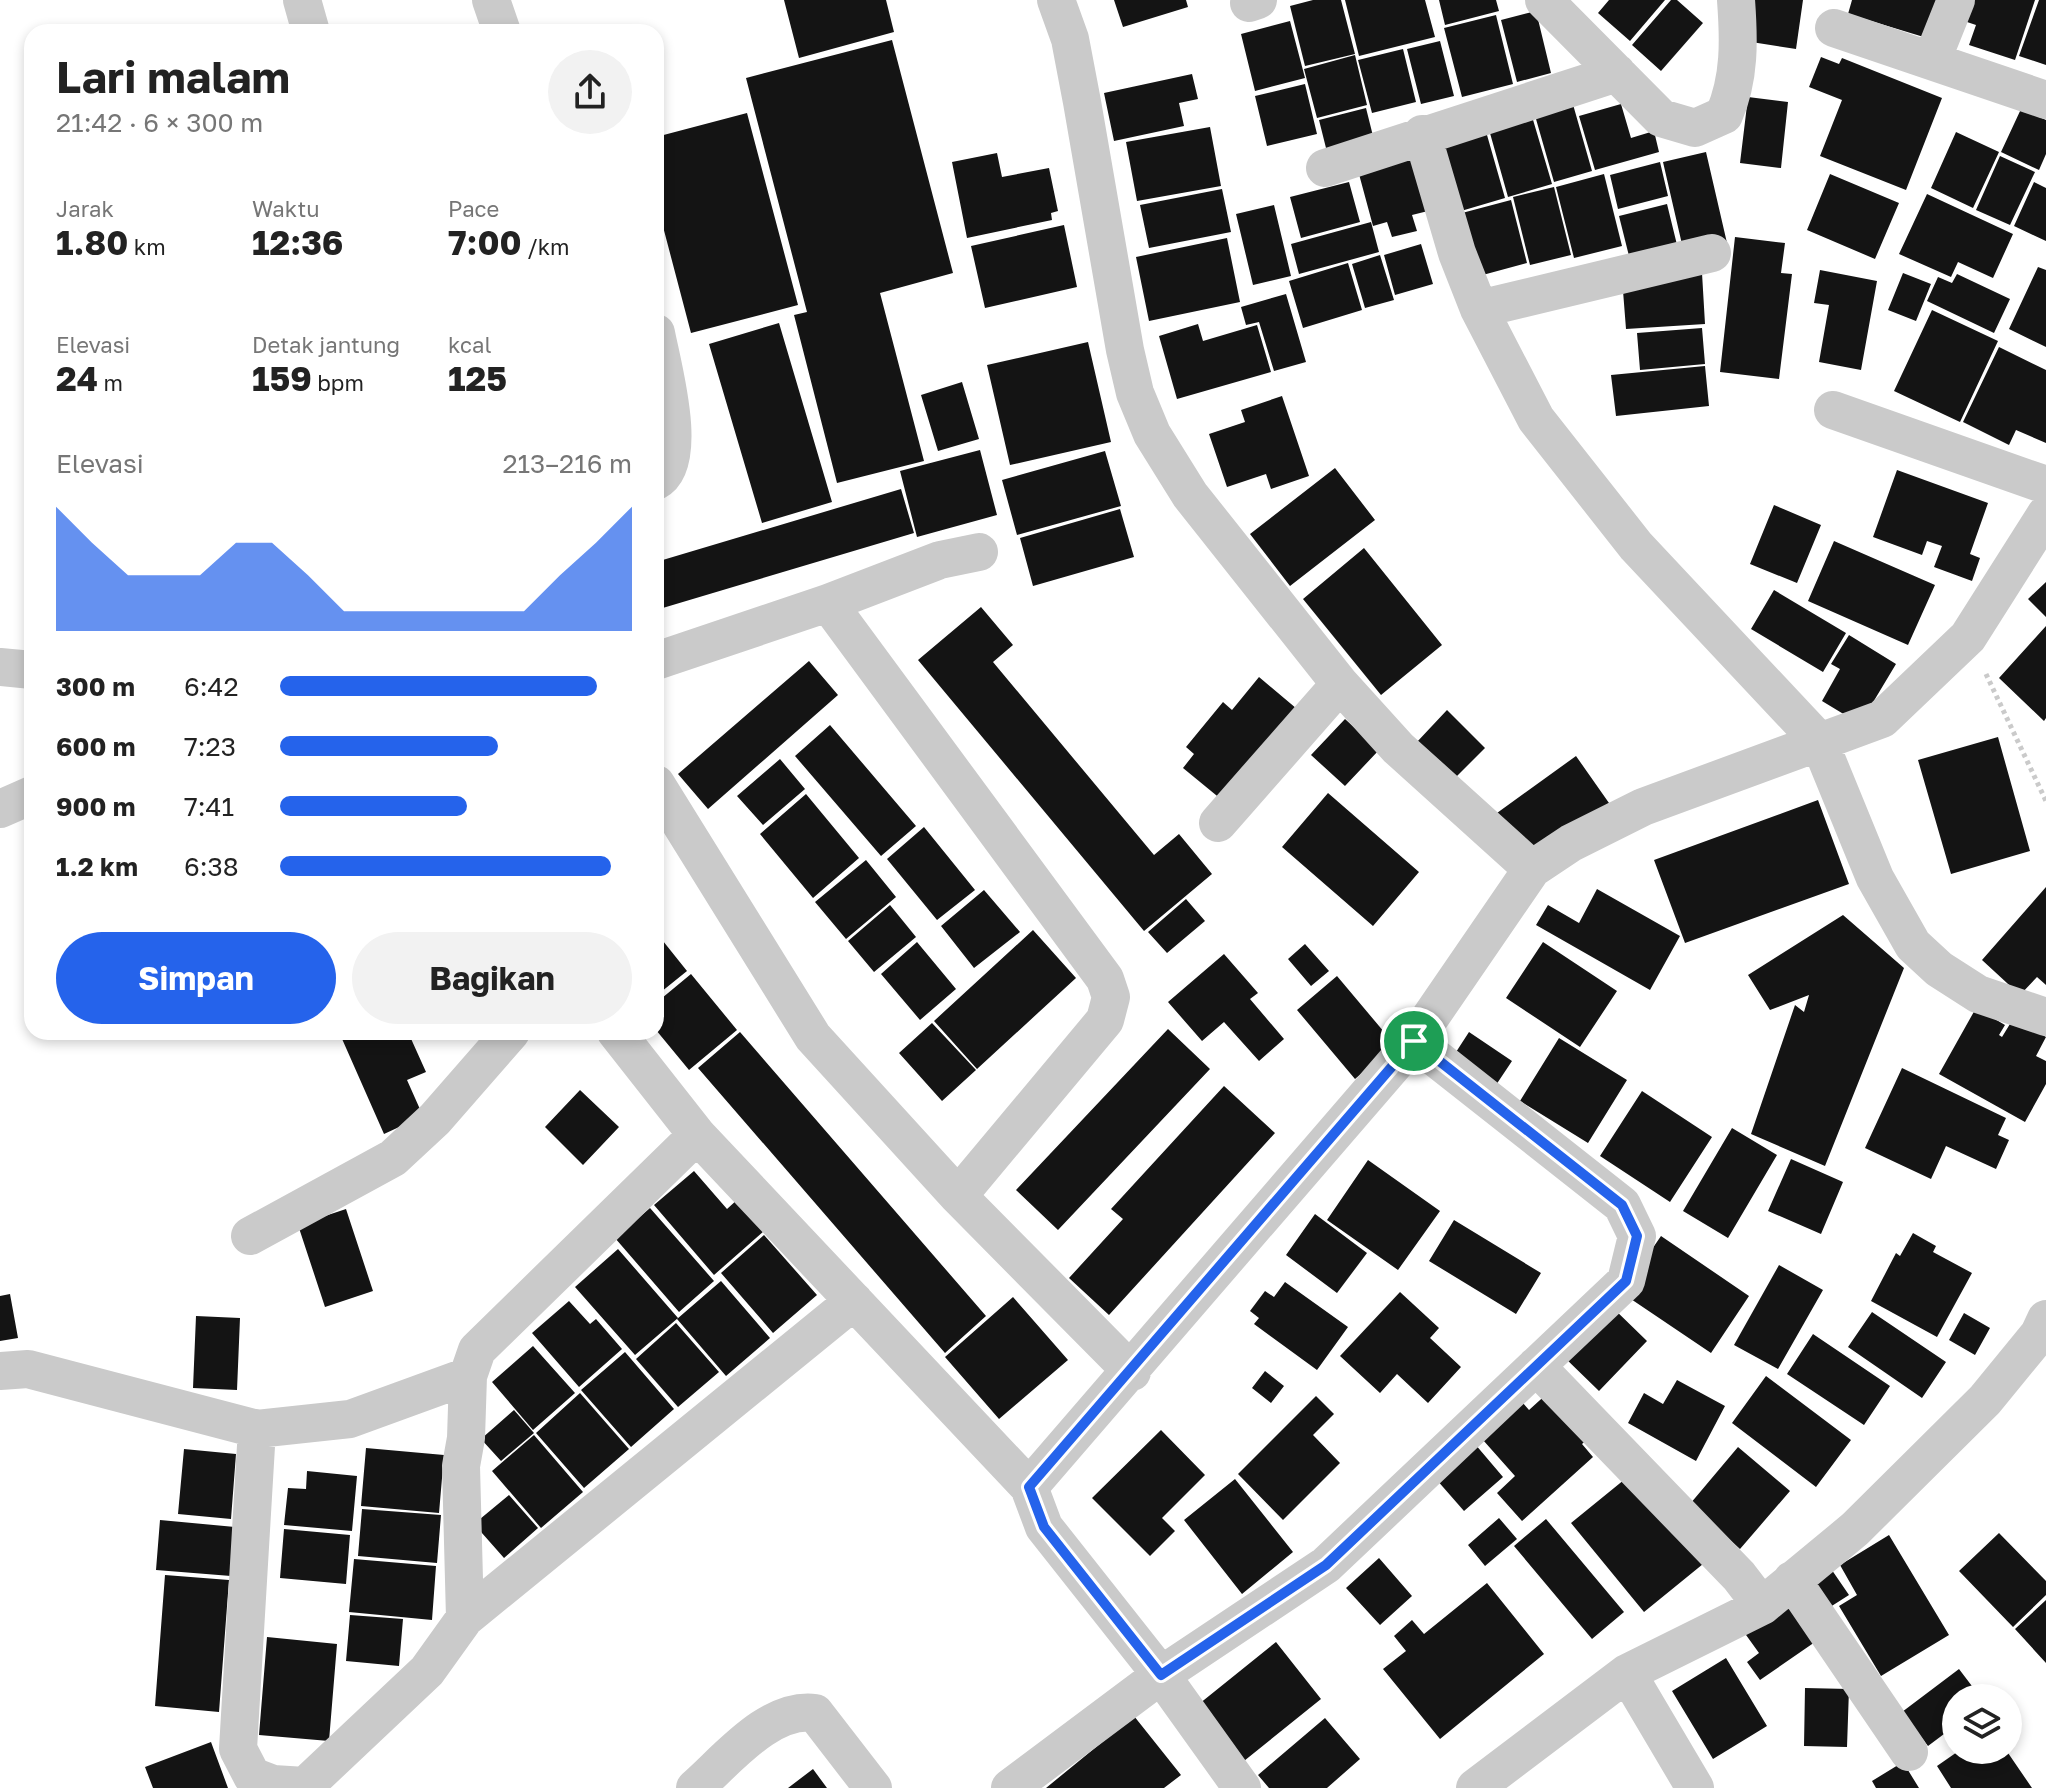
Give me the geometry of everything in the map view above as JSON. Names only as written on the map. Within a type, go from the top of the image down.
[{"type":"street","points":[[302,0],[309,24]]},
{"type":"street","points":[[491,0],[499,24]]},
{"type":"street","points":[[1056,0],[1070,39],[1125,350],[1135,393],[1152,434],[1190,495],[1340,684],[1398,748],[1532,869]]},
{"type":"street","points":[[1544,0],[1661,118],[1695,128],[1724,115],[1734,90],[1739,38],[1736,0]]},
{"type":"street","points":[[1932,60],[1956,0]]},
{"type":"street","points":[[1834,28],[2046,100]]},
{"type":"street","points":[[1325,168],[1617,73]]},
{"type":"street","points":[[1422,134],[1457,253],[1479,309],[1536,419],[1636,546],[1819,741],[1875,878],[1913,945],[1939,969],[1978,994],[2046,1017]]},
{"type":"street","points":[[1479,309],[1712,253]]},
{"type":"street","points":[[664,379],[673,430],[672,459],[664,474]]},
{"type":"street","points":[[1833,410],[2046,485]]},
{"type":"street","points":[[1029,1487],[1132,1372],[1414,1041],[1532,869],[1571,843],[1643,807],[1882,719],[1968,637],[2046,514]]},
{"type":"street","points":[[664,658],[828,603],[940,560],[979,552]]},
{"type":"street","points":[[828,603],[1105,979],[1111,997],[1105,1020],[958,1196]]},
{"type":"street","points":[[0,667],[24,669]]},
{"type":"street","points":[[1218,823],[1340,684]]},
{"type":"street","points":[[664,797],[813,1037],[958,1196],[1132,1372]]},
{"type":"street","points":[[0,809],[24,798]]},
{"type":"street","points":[[250,1236],[393,1158],[435,1119],[504,1040]]},
{"type":"street","points":[[622,1040],[697,1135],[1029,1487],[1044,1527],[1161,1675],[1242,1788]]},
{"type":"street","points":[[1010,1788],[1161,1675],[1326,1565],[1626,1281],[1637,1236],[1622,1205],[1414,1041]]},
{"type":"street","points":[[465,1618],[461,1466],[466,1438],[468,1376],[477,1350],[697,1135]]},
{"type":"street","points":[[257,1429],[238,1749],[252,1776],[273,1784],[305,1786],[427,1671],[465,1618],[854,1301]]},
{"type":"street","points":[[1475,1788],[1627,1673],[1762,1606],[1855,1529],[1985,1400],[2039,1334],[2046,1319]]},
{"type":"street","points":[[1536,1366],[1739,1576],[1762,1606]]},
{"type":"street","points":[[0,1371],[28,1369],[257,1429],[350,1419],[468,1376]]},
{"type":"street","points":[[1792,1580],[1909,1752]]},
{"type":"street","points":[[1627,1673],[1695,1788]]},
{"type":"street","points":[[695,1788],[767,1726],[799,1711],[815,1713],[873,1788]]},
{"type":"path","points":[[1968,637],[2046,801]]},
{"type":"building","points":[[784,0],[886,0],[894,32],[799,58]]},
{"type":"building","points":[[1114,0],[1186,0],[1188,7],[1123,27]]},
{"type":"building","points":[[1313,0],[1341,0],[1355,54],[1305,66],[1290,6]]},
{"type":"building","points":[[1345,0],[1425,0],[1435,37],[1359,56]]},
{"type":"building","points":[[1439,0],[1496,0],[1499,11],[1445,25]]},
{"type":"building","points":[[1609,0],[1665,0],[1630,41],[1598,13]]},
{"type":"building","points":[[1671,0],[1677,0],[1703,23],[1661,71],[1632,45]]},
{"type":"building","points":[[1751,0],[1803,0],[1796,49],[1745,41]]},
{"type":"building","points":[[1852,0],[1939,0],[1927,38],[1848,14]]},
{"type":"building","points":[[1968,0],[2035,0],[2015,60],[1969,45],[1976,25],[1961,20]]},
{"type":"building","points":[[2039,0],[2046,0],[2046,65],[2019,56]]},
{"type":"building","points":[[1536,11],[1551,73],[1517,82],[1501,20]]},
{"type":"building","points":[[1496,15],[1513,84],[1462,97],[1444,28]]},
{"type":"building","points":[[1290,21],[1305,78],[1255,91],[1241,34]]},
{"type":"building","points":[[892,40],[953,273],[880,293],[924,461],[837,483],[794,315],[807,312],[746,78]]},
{"type":"building","points":[[1440,41],[1454,96],[1421,104],[1407,49]]},
{"type":"building","points":[[1403,49],[1416,102],[1372,113],[1358,60]]},
{"type":"building","points":[[1355,55],[1367,105],[1317,118],[1304,69]]},
{"type":"building","points":[[1821,57],[1839,64],[1842,58],[1942,98],[1906,190],[1820,156],[1842,100],[1809,87]]},
{"type":"building","points":[[1192,74],[1198,99],[1179,103],[1184,126],[1114,141],[1104,93]]},
{"type":"building","points":[[1305,84],[1317,134],[1267,146],[1255,96]]},
{"type":"building","points":[[1748,97],[1788,102],[1781,168],[1740,163]]},
{"type":"building","points":[[1572,101],[1592,171],[1554,182],[1534,112]]},
{"type":"building","points":[[1621,104],[1631,138],[1654,131],[1659,152],[1595,170],[1579,116]]},
{"type":"building","points":[[1366,108],[1375,144],[1328,156],[1319,120]]},
{"type":"building","points":[[2021,109],[2046,120],[2046,154],[2039,170],[2001,152]]},
{"type":"building","points":[[747,113],[798,305],[691,333],[664,230],[664,135]]},
{"type":"building","points":[[1531,113],[1552,184],[1508,197],[1488,126]]},
{"type":"building","points":[[1210,127],[1221,186],[1137,201],[1126,142]]},
{"type":"building","points":[[1485,128],[1505,198],[1461,211],[1441,140]]},
{"type":"building","points":[[1956,132],[1999,152],[1973,208],[1931,188]]},
{"type":"building","points":[[1410,148],[1428,211],[1412,215],[1417,231],[1392,237],[1387,222],[1373,226],[1356,163]]},
{"type":"building","points":[[1706,152],[1727,243],[1684,253],[1663,162]]},
{"type":"building","points":[[997,153],[1002,177],[1049,168],[1058,211],[1051,213],[1052,220],[967,238],[952,162]]},
{"type":"building","points":[[2000,156],[2035,172],[2010,225],[1976,210]]},
{"type":"building","points":[[1660,162],[1668,196],[1618,209],[1610,175]]},
{"type":"building","points":[[1604,174],[1622,246],[1574,258],[1556,187]]},
{"type":"building","points":[[1830,174],[1899,203],[1875,259],[1807,230]]},
{"type":"building","points":[[1349,182],[1360,222],[1301,238],[1290,197]]},
{"type":"building","points":[[2034,182],[2046,188],[2046,241],[2014,226]]},
{"type":"building","points":[[1554,187],[1571,255],[1530,265],[1513,197]]},
{"type":"building","points":[[1222,189],[1231,232],[1149,248],[1140,205]]},
{"type":"building","points":[[1927,194],[2013,234],[1993,278],[1958,262],[1951,277],[1899,254]]},
{"type":"building","points":[[1511,200],[1527,263],[1479,276],[1462,213]]},
{"type":"building","points":[[1667,204],[1679,253],[1631,264],[1619,216]]},
{"type":"building","points":[[1274,205],[1291,276],[1253,285],[1236,214]]},
{"type":"building","points":[[1371,222],[1379,252],[1299,274],[1291,244]]},
{"type":"building","points":[[1064,225],[1077,287],[985,308],[971,246]]},
{"type":"building","points":[[1735,237],[1785,243],[1781,273],[1792,274],[1779,379],[1720,372]]},
{"type":"building","points":[[1227,238],[1240,302],[1149,321],[1136,257]]},
{"type":"building","points":[[1421,244],[1433,284],[1395,295],[1384,255]]},
{"type":"building","points":[[1380,255],[1394,300],[1365,308],[1352,264]]},
{"type":"building","points":[[1348,263],[1362,310],[1303,328],[1289,281]]},
{"type":"building","points":[[2038,267],[2046,270],[2046,347],[2009,329]]},
{"type":"building","points":[[1820,270],[1877,281],[1861,370],[1819,362],[1829,305],[1814,303]]},
{"type":"building","points":[[1702,273],[1705,324],[1626,329],[1622,278]]},
{"type":"building","points":[[1903,273],[1931,284],[1916,321],[1888,310]]},
{"type":"building","points":[[1957,274],[2010,299],[1994,333],[1927,301],[1938,277],[1952,283]]},
{"type":"building","points":[[1286,294],[1306,362],[1274,371],[1259,322],[1246,325],[1241,307]]},
{"type":"building","points":[[1932,310],[1998,341],[1960,422],[1894,391]]},
{"type":"building","points":[[779,323],[832,502],[762,523],[709,344]]},
{"type":"building","points":[[1198,324],[1203,341],[1257,325],[1271,372],[1177,399],[1159,336]]},
{"type":"building","points":[[1702,328],[1705,364],[1640,370],[1637,333]]},
{"type":"building","points":[[1088,342],[1111,442],[1010,465],[987,365]]},
{"type":"building","points":[[1999,347],[2046,370],[2046,443],[2016,430],[2009,445],[1963,422]]},
{"type":"building","points":[[1705,366],[1709,406],[1616,416],[1611,375]]},
{"type":"building","points":[[962,382],[979,439],[938,451],[921,395]]},
{"type":"building","points":[[1282,396],[1309,476],[1271,489],[1266,474],[1227,487],[1209,434],[1245,422],[1241,410]]},
{"type":"building","points":[[980,450],[997,515],[917,537],[900,471]]},
{"type":"building","points":[[1105,451],[1121,506],[1017,535],[1002,480]]},
{"type":"building","points":[[1335,468],[1375,520],[1290,586],[1250,534]]},
{"type":"building","points":[[1897,470],[1988,503],[1970,554],[1980,558],[1972,581],[1934,567],[1942,546],[1927,541],[1922,555],[1873,537]]},
{"type":"building","points":[[901,489],[914,533],[664,608],[664,560]]},
{"type":"building","points":[[1774,505],[1821,525],[1797,583],[1750,564]]},
{"type":"building","points":[[1120,509],[1134,557],[1033,586],[1020,538]]},
{"type":"building","points":[[1834,541],[1935,585],[1908,645],[1808,601]]},
{"type":"building","points":[[1364,548],[1442,645],[1381,695],[1303,599]]},
{"type":"building","points":[[2046,582],[2046,617],[2028,599]]},
{"type":"building","points":[[1774,590],[1846,633],[1823,672],[1751,629]]},
{"type":"building","points":[[981,607],[1013,645],[993,662],[1154,855],[1179,834],[1212,874],[1144,931],[918,660]]},
{"type":"building","points":[[2046,626],[2046,718],[2044,721],[1999,678]]},
{"type":"building","points":[[1849,635],[1896,664],[1860,724],[1822,701],[1840,669],[1831,664]]},
{"type":"building","points":[[809,661],[838,695],[708,809],[678,774]]},
{"type":"building","points":[[1259,677],[1297,709],[1222,800],[1183,768],[1194,754],[1186,747],[1223,702],[1232,710]]},
{"type":"building","points":[[1447,710],[1485,748],[1453,780],[1416,743]]},
{"type":"building","points":[[1345,719],[1379,750],[1345,786],[1311,755]]},
{"type":"building","points":[[830,725],[916,826],[881,856],[795,756]]},
{"type":"building","points":[[1998,737],[2030,851],[1951,874],[1918,760]]},
{"type":"building","points":[[1576,756],[1609,803],[1529,859],[1497,813]]},
{"type":"building","points":[[780,759],[805,789],[763,825],[737,796]]},
{"type":"building","points":[[1328,793],[1419,872],[1373,926],[1282,847]]},
{"type":"building","points":[[806,794],[859,858],[813,898],[760,834]]},
{"type":"building","points":[[1818,800],[1849,884],[1685,943],[1654,860]]},
{"type":"building","points":[[924,827],[975,890],[937,920],[887,859]]},
{"type":"building","points":[[866,860],[896,897],[846,939],[815,902]]},
{"type":"building","points":[[2046,887],[2046,985],[2037,977],[2020,995],[1982,960]]},
{"type":"building","points":[[1597,889],[1680,936],[1650,990],[1536,925],[1548,905],[1579,923]]},
{"type":"building","points":[[984,890],[1020,932],[974,968],[941,926]]},
{"type":"building","points":[[1186,899],[1205,921],[1167,953],[1148,932]]},
{"type":"building","points":[[890,905],[916,937],[874,972],[848,941]]},
{"type":"building","points":[[1843,915],[1904,968],[1825,1166],[1751,1134],[1795,1005],[1804,1012],[1809,995],[1770,1010],[1748,975]]},
{"type":"building","points":[[1033,930],[1076,978],[977,1069],[934,1021]]},
{"type":"building","points":[[664,942],[687,971],[664,990]]},
{"type":"building","points":[[917,942],[956,989],[920,1020],[881,974]]},
{"type":"building","points":[[1543,942],[1617,991],[1580,1047],[1506,998]]},
{"type":"building","points":[[1305,944],[1329,971],[1311,986],[1288,959]]},
{"type":"building","points":[[1224,954],[1258,993],[1250,999],[1284,1039],[1259,1061],[1224,1022],[1202,1041],[1168,1002]]},
{"type":"building","points":[[691,974],[737,1030],[689,1070],[664,1040],[664,996]]},
{"type":"building","points":[[1337,976],[1395,1045],[1355,1079],[1297,1010]]},
{"type":"building","points":[[1976,1008],[2005,1025],[1999,1035],[2002,1037],[2013,1019],[2046,1037],[2036,1056],[2046,1061],[2046,1084],[2025,1122],[1939,1074]]},
{"type":"building","points":[[932,1023],[976,1070],[942,1101],[899,1053]]},
{"type":"building","points":[[1168,1029],[1210,1069],[1058,1230],[1016,1190]]},
{"type":"building","points":[[740,1032],[986,1316],[945,1353],[698,1068]]},
{"type":"building","points":[[1469,1032],[1512,1061],[1490,1094],[1447,1066]]},
{"type":"building","points":[[1559,1038],[1627,1080],[1588,1143],[1520,1101]]},
{"type":"building","points":[[343,1040],[412,1040],[426,1072],[407,1080],[423,1116],[384,1134]]},
{"type":"building","points":[[1902,1068],[2006,1118],[1998,1135],[2009,1140],[1996,1169],[1946,1146],[1931,1179],[1865,1148]]},
{"type":"building","points":[[1224,1086],[1275,1133],[1109,1315],[1069,1278],[1123,1219],[1111,1209]]},
{"type":"building","points":[[580,1090],[619,1127],[583,1165],[545,1127]]},
{"type":"building","points":[[1642,1091],[1712,1137],[1670,1202],[1600,1156]]},
{"type":"building","points":[[1732,1128],[1777,1155],[1728,1238],[1683,1211]]},
{"type":"building","points":[[1791,1159],[1843,1182],[1821,1234],[1768,1211]]},
{"type":"building","points":[[1368,1160],[1440,1211],[1398,1270],[1327,1220]]},
{"type":"building","points":[[694,1171],[727,1209],[738,1199],[765,1230],[714,1275],[654,1205]]},
{"type":"building","points":[[650,1208],[714,1281],[679,1312],[615,1238]]},
{"type":"building","points":[[346,1209],[373,1291],[325,1307],[298,1225]]},
{"type":"building","points":[[1315,1214],[1367,1253],[1337,1293],[1286,1255]]},
{"type":"building","points":[[1454,1220],[1541,1273],[1516,1314],[1429,1261]]},
{"type":"building","points":[[1913,1233],[1936,1246],[1933,1252],[1972,1273],[1937,1337],[1871,1301],[1896,1253],[1900,1256]]},
{"type":"building","points":[[764,1235],[817,1295],[773,1333],[721,1273]]},
{"type":"building","points":[[1661,1236],[1749,1296],[1711,1353],[1622,1293]]},
{"type":"building","points":[[618,1249],[678,1318],[635,1355],[575,1287]]},
{"type":"building","points":[[1779,1265],[1823,1290],[1778,1369],[1734,1345]]},
{"type":"building","points":[[721,1281],[770,1338],[726,1376],[677,1319]]},
{"type":"building","points":[[1285,1282],[1348,1327],[1317,1370],[1254,1324],[1259,1318],[1250,1311],[1265,1291],[1274,1297]]},
{"type":"building","points":[[1400,1292],[1439,1328],[1430,1338],[1461,1367],[1428,1403],[1397,1374],[1380,1393],[1340,1356]]},
{"type":"building","points":[[10,1294],[18,1338],[0,1341],[0,1296]]},
{"type":"building","points":[[1013,1297],[1068,1360],[999,1419],[945,1357]]},
{"type":"building","points":[[569,1301],[590,1324],[596,1319],[622,1349],[579,1387],[532,1333]]},
{"type":"building","points":[[1610,1305],[1647,1341],[1599,1391],[1562,1355]]},
{"type":"building","points":[[1872,1312],[1946,1362],[1922,1398],[1848,1347]]},
{"type":"building","points":[[1964,1313],[1990,1328],[1975,1355],[1949,1340]]},
{"type":"building","points":[[196,1316],[240,1318],[237,1390],[193,1388]]},
{"type":"building","points":[[676,1323],[719,1372],[678,1407],[636,1359]]},
{"type":"building","points":[[1813,1334],[1890,1386],[1864,1425],[1787,1374]]},
{"type":"building","points":[[533,1346],[575,1393],[533,1430],[492,1382]]},
{"type":"building","points":[[625,1352],[674,1409],[631,1447],[581,1390]]},
{"type":"building","points":[[1265,1371],[1284,1386],[1271,1403],[1252,1388]]},
{"type":"building","points":[[1766,1376],[1851,1440],[1816,1487],[1732,1423]]},
{"type":"building","points":[[1677,1380],[1725,1406],[1696,1461],[1628,1423],[1644,1393],[1663,1404]]},
{"type":"building","points":[[1550,1391],[1591,1436],[1582,1444],[1593,1457],[1522,1521],[1497,1493],[1515,1476],[1475,1431],[1515,1394],[1529,1410]]},
{"type":"building","points":[[580,1393],[629,1449],[584,1488],[536,1433]]},
{"type":"building","points":[[1316,1396],[1334,1414],[1313,1435],[1340,1463],[1283,1520],[1238,1474]]},
{"type":"building","points":[[514,1410],[534,1433],[501,1461],[481,1439]]},
{"type":"building","points":[[1161,1430],[1205,1475],[1162,1518],[1175,1531],[1150,1556],[1092,1498]]},
{"type":"building","points":[[534,1435],[583,1492],[541,1528],[492,1471]]},
{"type":"building","points":[[1469,1437],[1503,1477],[1464,1511],[1429,1471]]},
{"type":"building","points":[[1738,1447],[1790,1491],[1740,1549],[1690,1504]]},
{"type":"building","points":[[366,1448],[444,1455],[439,1513],[361,1506]]},
{"type":"building","points":[[184,1449],[236,1454],[231,1519],[178,1514]]},
{"type":"building","points":[[307,1471],[357,1476],[352,1531],[284,1525],[288,1488],[306,1489]]},
{"type":"building","points":[[1630,1475],[1703,1564],[1644,1612],[1571,1523]]},
{"type":"building","points":[[1235,1479],[1293,1552],[1242,1594],[1184,1520]]},
{"type":"building","points":[[509,1495],[538,1528],[504,1558],[474,1524]]},
{"type":"building","points":[[362,1509],[441,1515],[437,1563],[358,1556]]},
{"type":"building","points":[[1499,1518],[1517,1539],[1485,1566],[1468,1545]]},
{"type":"building","points":[[1546,1519],[1624,1612],[1592,1639],[1514,1546]]},
{"type":"building","points":[[160,1520],[235,1527],[231,1576],[156,1570]]},
{"type":"building","points":[[284,1529],[350,1535],[346,1584],[280,1578]]},
{"type":"building","points":[[1999,1533],[2046,1581],[2046,1595],[2013,1627],[1959,1571]]},
{"type":"building","points":[[1889,1535],[1949,1635],[1881,1676],[1839,1606],[1857,1595],[1840,1565]]},
{"type":"building","points":[[1379,1558],[1412,1596],[1380,1625],[1346,1588]]},
{"type":"building","points":[[354,1559],[436,1566],[432,1620],[349,1612]]},
{"type":"building","points":[[1825,1560],[1849,1595],[1827,1609],[1804,1574]]},
{"type":"building","points":[[165,1575],[229,1580],[219,1712],[155,1706]]},
{"type":"building","points":[[1487,1583],[1544,1654],[1440,1739],[1383,1669],[1406,1651],[1394,1636],[1412,1620],[1424,1634]]},
{"type":"building","points":[[1784,1598],[1815,1642],[1760,1680],[1747,1662],[1759,1653],[1741,1628]]},
{"type":"building","points":[[2046,1600],[2046,1663],[2015,1629]]},
{"type":"building","points":[[350,1615],[403,1619],[399,1666],[346,1661]]},
{"type":"building","points":[[267,1637],[337,1644],[329,1741],[259,1735]]},
{"type":"building","points":[[1276,1642],[1321,1699],[1244,1761],[1199,1704]]},
{"type":"building","points":[[1726,1658],[1767,1726],[1713,1759],[1672,1691]]},
{"type":"building","points":[[1959,1669],[1970,1684],[1942,1684],[1942,1736],[1928,1746],[1902,1712]]},
{"type":"building","points":[[1805,1688],[1849,1689],[1847,1747],[1804,1746]]},
{"type":"building","points":[[1134,1716],[1181,1775],[1164,1788],[1046,1788]]},
{"type":"building","points":[[1325,1718],[1360,1759],[1327,1788],[1269,1788],[1258,1775]]},
{"type":"building","points":[[211,1742],[228,1788],[153,1788],[145,1767]]},
{"type":"building","points":[[1903,1762],[1919,1788],[1876,1788],[1872,1781]]},
{"type":"building","points":[[1942,1763],[2016,1764],[2032,1788],[1951,1788],[1937,1766]]},
{"type":"building","points":[[813,1769],[827,1788],[788,1788]]},
{"type":"route","points":[[1414,1041],[1622,1205],[1637,1236],[1626,1281],[1326,1565],[1161,1675],[1044,1527],[1029,1487],[1132,1372],[1414,1041]]}]
